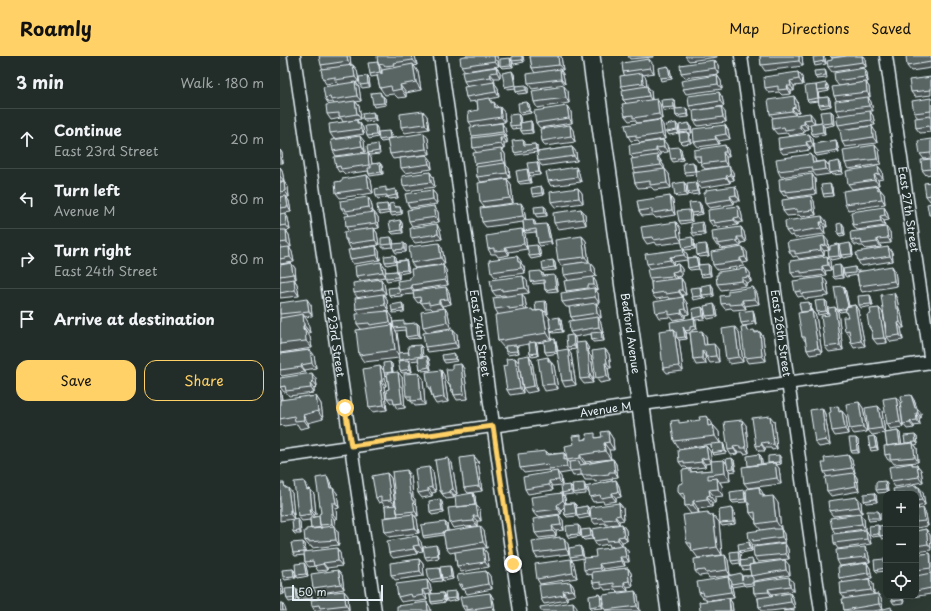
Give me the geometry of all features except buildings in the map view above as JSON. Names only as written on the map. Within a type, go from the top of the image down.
[{"type":"main road","name":"Bedford Avenue","points":[[591,56],[670,611]]},
{"type":"street","name":"East 23rd Street","points":[[294,56],[374,611]]},
{"type":"street","name":"East 24th Street","points":[[440,56],[520,611]]},
{"type":"street","name":"East 26th Street","points":[[741,56],[821,611]]},
{"type":"street","name":"East 27th Street","points":[[886,56],[931,363]]},
{"type":"street","name":"Avenue M","points":[[280,457],[931,363]]},
{"type":"route","points":[[345,408],[351,446],[493,426],[513,564]]}]
